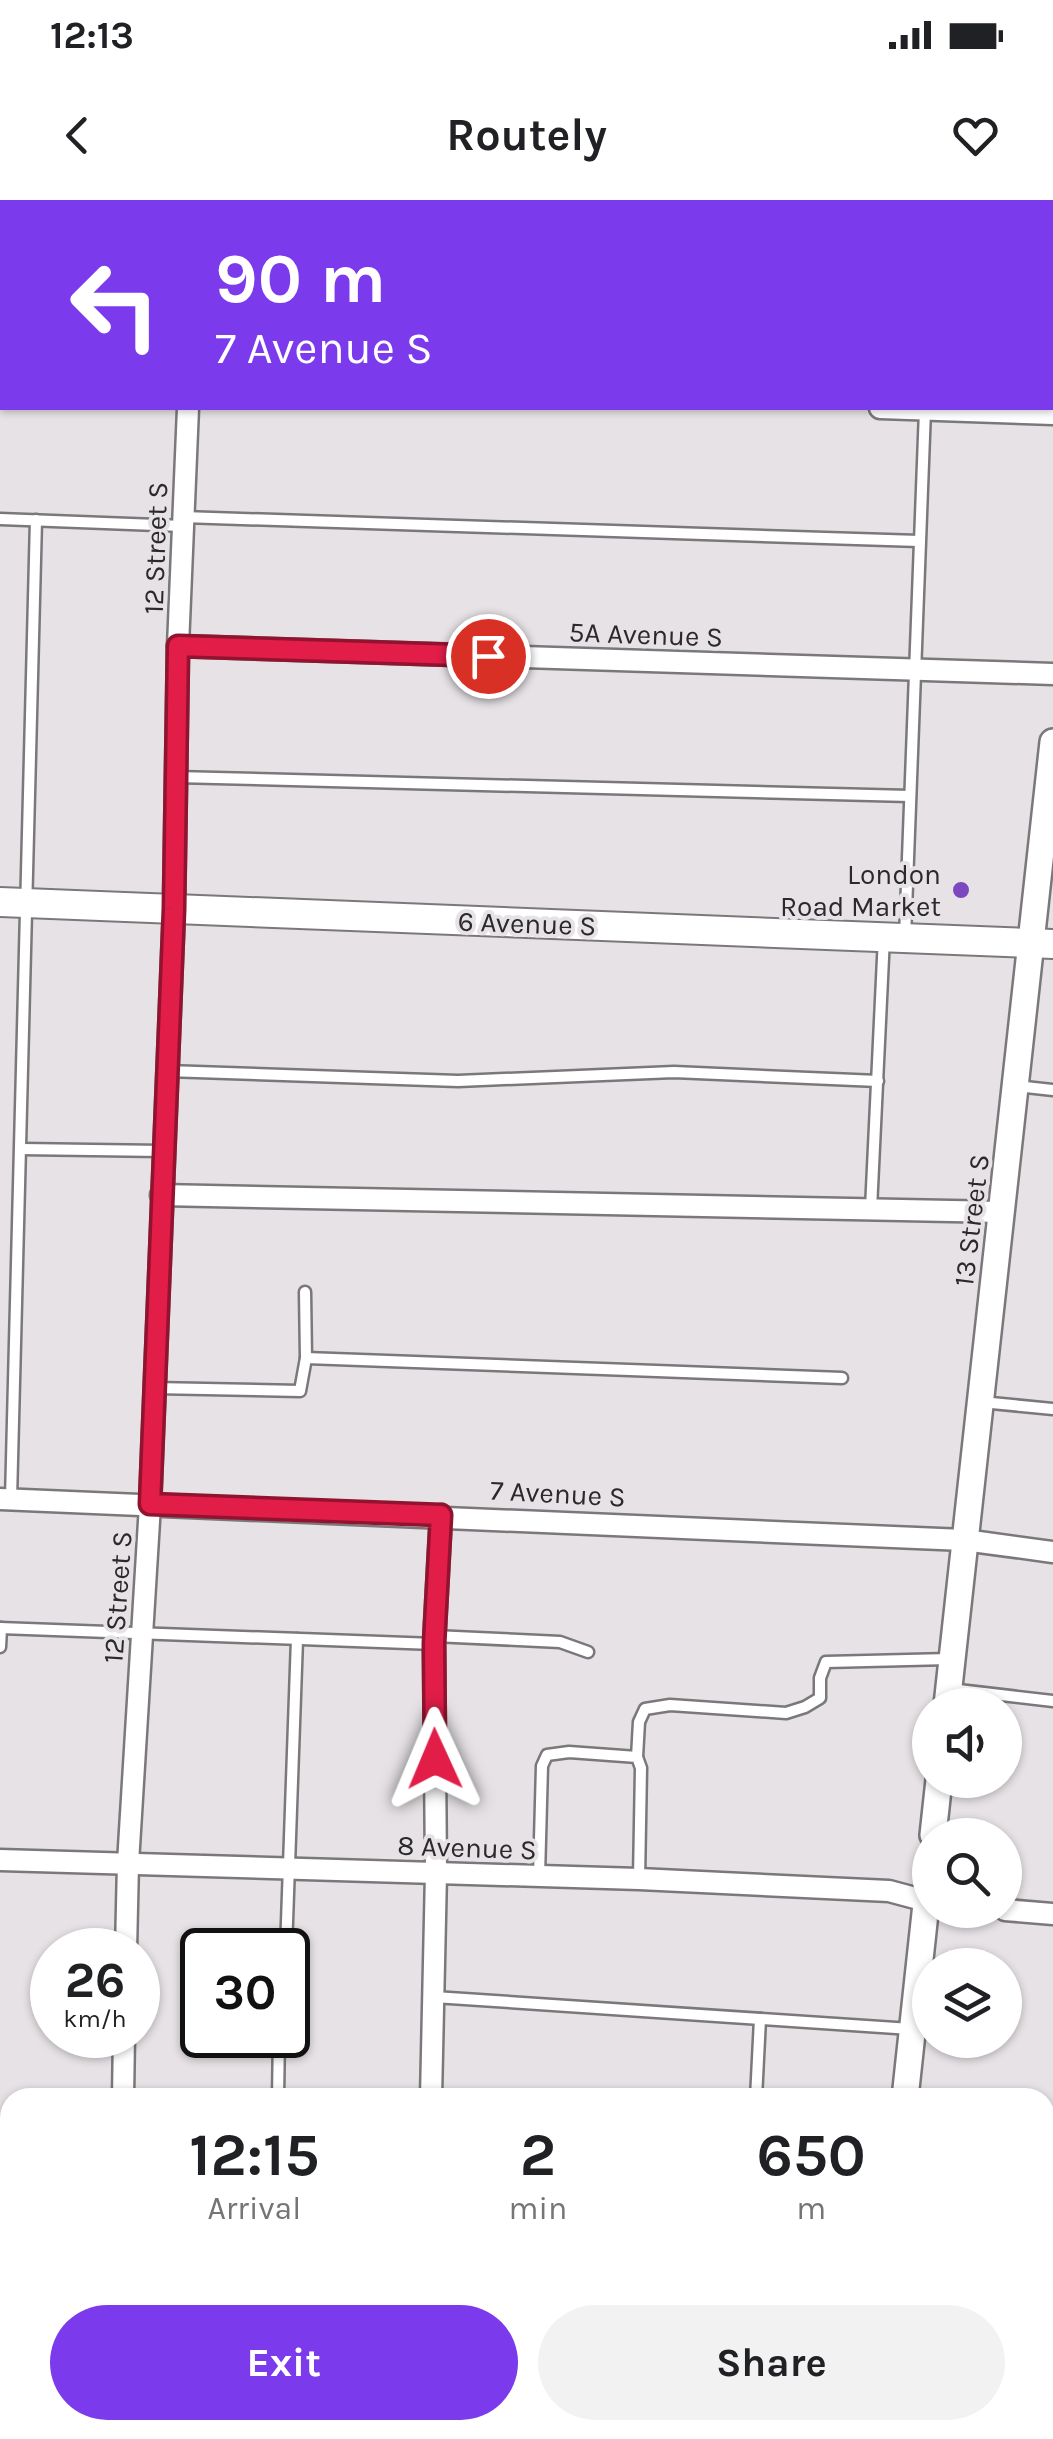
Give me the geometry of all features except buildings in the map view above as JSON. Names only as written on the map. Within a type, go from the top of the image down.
[{"type":"main road","name":"6 Avenue S","points":[[0,902],[1042,943]]},
{"type":"street","name":"12 Street S","points":[[127,1928],[150,1504],[174,909],[178,646],[188,410]]},
{"type":"street","points":[[971,410],[1053,414]]},
{"type":"street","name":"5A Avenue S","points":[[178,646],[1053,674]]},
{"type":"street","name":"13 Street S","points":[[949,1688],[1016,1086],[1042,943],[1053,742]]},
{"type":"street","points":[[161,1194],[1002,1212]]},
{"type":"street","name":"7 Avenue S","points":[[6,1499],[964,1540],[1053,1552]]},
{"type":"street","points":[[431,2088],[436,1873],[434,1640],[441,1515]]},
{"type":"street","name":"8 Avenue S","points":[[0,1860],[638,1879],[889,1891],[912,1897]]},
{"type":"street","points":[[1022,1911],[1053,1914]]},
{"type":"street","points":[[905,2088],[912,2029]]},
{"type":"street","points":[[123,2088],[124,2058]]},
{"type":"lane","points":[[871,1209],[878,1081],[910,796],[924,410]]},
{"type":"lane","points":[[0,519],[919,541]]},
{"type":"lane","points":[[6,1499],[21,1149],[36,520]]},
{"type":"lane","points":[[176,777],[910,796]]},
{"type":"lane","points":[[166,1071],[458,1081],[674,1072],[878,1081]]},
{"type":"lane","points":[[1016,1086],[1053,1090]]},
{"type":"lane","points":[[21,1149],[163,1151]]},
{"type":"lane","points":[[154,1388],[300,1391],[306,1358],[304,1292]]},
{"type":"lane","points":[[306,1358],[842,1378]]},
{"type":"lane","points":[[980,1402],[1053,1409]]},
{"type":"lane","points":[[0,1647],[0,1628],[297,1639],[560,1642],[588,1652]]},
{"type":"lane","points":[[287,1928],[297,1639]]},
{"type":"lane","points":[[638,1879],[637,1757],[645,1709],[670,1705],[786,1712],[820,1698],[820,1678],[826,1662],[952,1659]]},
{"type":"lane","points":[[1022,1700],[1053,1701]]},
{"type":"lane","points":[[539,1877],[542,1766],[547,1754],[637,1757]]},
{"type":"lane","points":[[433,1997],[912,2029]]},
{"type":"lane","points":[[757,2088],[760,2019]]},
{"type":"lane","points":[[278,2088],[279,2058]]},
{"type":"place","name":"London Road Market","points":[[961,890]]},
{"type":"route","points":[[435,1759],[434,1644],[441,1515],[150,1504],[174,909],[178,646],[488,656]]}]
